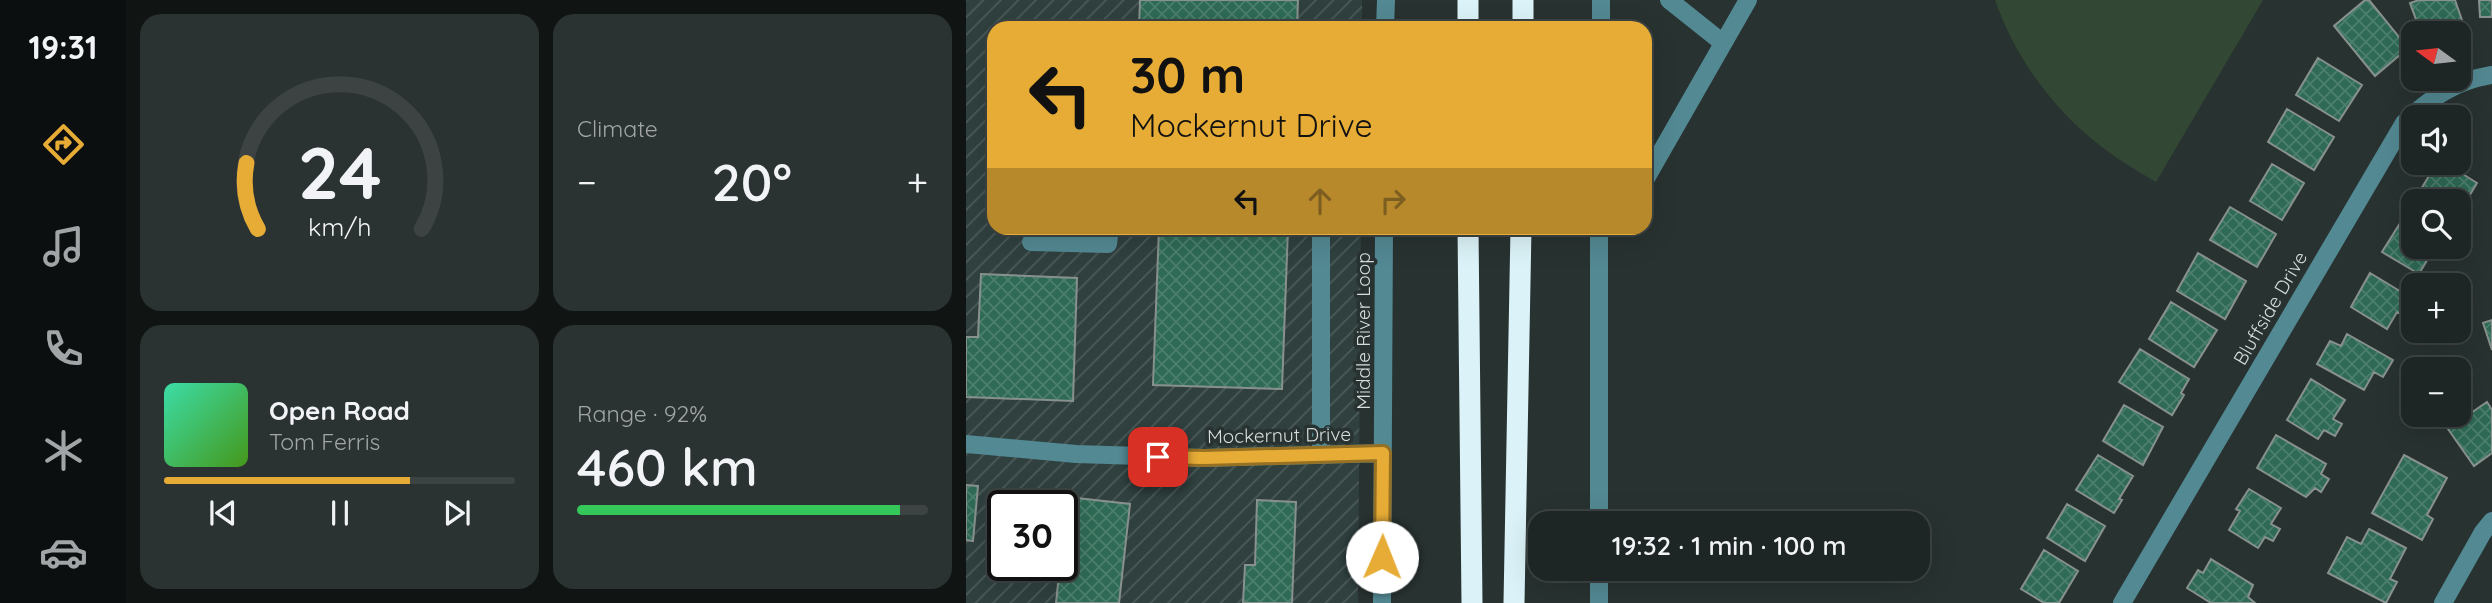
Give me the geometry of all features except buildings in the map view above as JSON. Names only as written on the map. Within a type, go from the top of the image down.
[{"type":"highway","points":[[1468,0],[1468,21]]},
{"type":"highway","points":[[1522,21],[1523,0]]},
{"type":"highway","points":[[1468,235],[1472,603]]},
{"type":"highway","points":[[1514,603],[1521,235]]},
{"type":"street","points":[[1385,21],[1386,0]]},
{"type":"street","points":[[1601,0],[1601,21]]},
{"type":"street","points":[[1652,168],[1748,0]]},
{"type":"street","points":[[1677,3],[1723,43]]},
{"type":"street","name":"Bluffside Drive","points":[[2122,603],[2403,123],[2441,91],[2492,75]]},
{"type":"street","points":[[1031,242],[1108,244],[1109,235]]},
{"type":"street","points":[[1321,235],[1321,455]]},
{"type":"street","name":"Middle River Loop","points":[[1382,603],[1384,235]]},
{"type":"street","points":[[1599,511],[1600,235]]},
{"type":"street","name":"Mockernut Drive","points":[[966,444],[1076,454],[1204,458],[1383,453]]},
{"type":"street","points":[[2443,603],[2492,521]]},
{"type":"street","points":[[1599,581],[1599,603]]},
{"type":"shaded area","points":[[966,0],[1362,0],[1362,21],[987,21],[987,235],[1361,235],[1358,603],[966,603]]},
{"type":"green space","points":[[1995,0],[2263,0],[2156,182],[2124,163],[2088,136],[2054,102],[2014,43]]},
{"type":"route","points":[[1158,457],[1383,453],[1382,557]]}]
